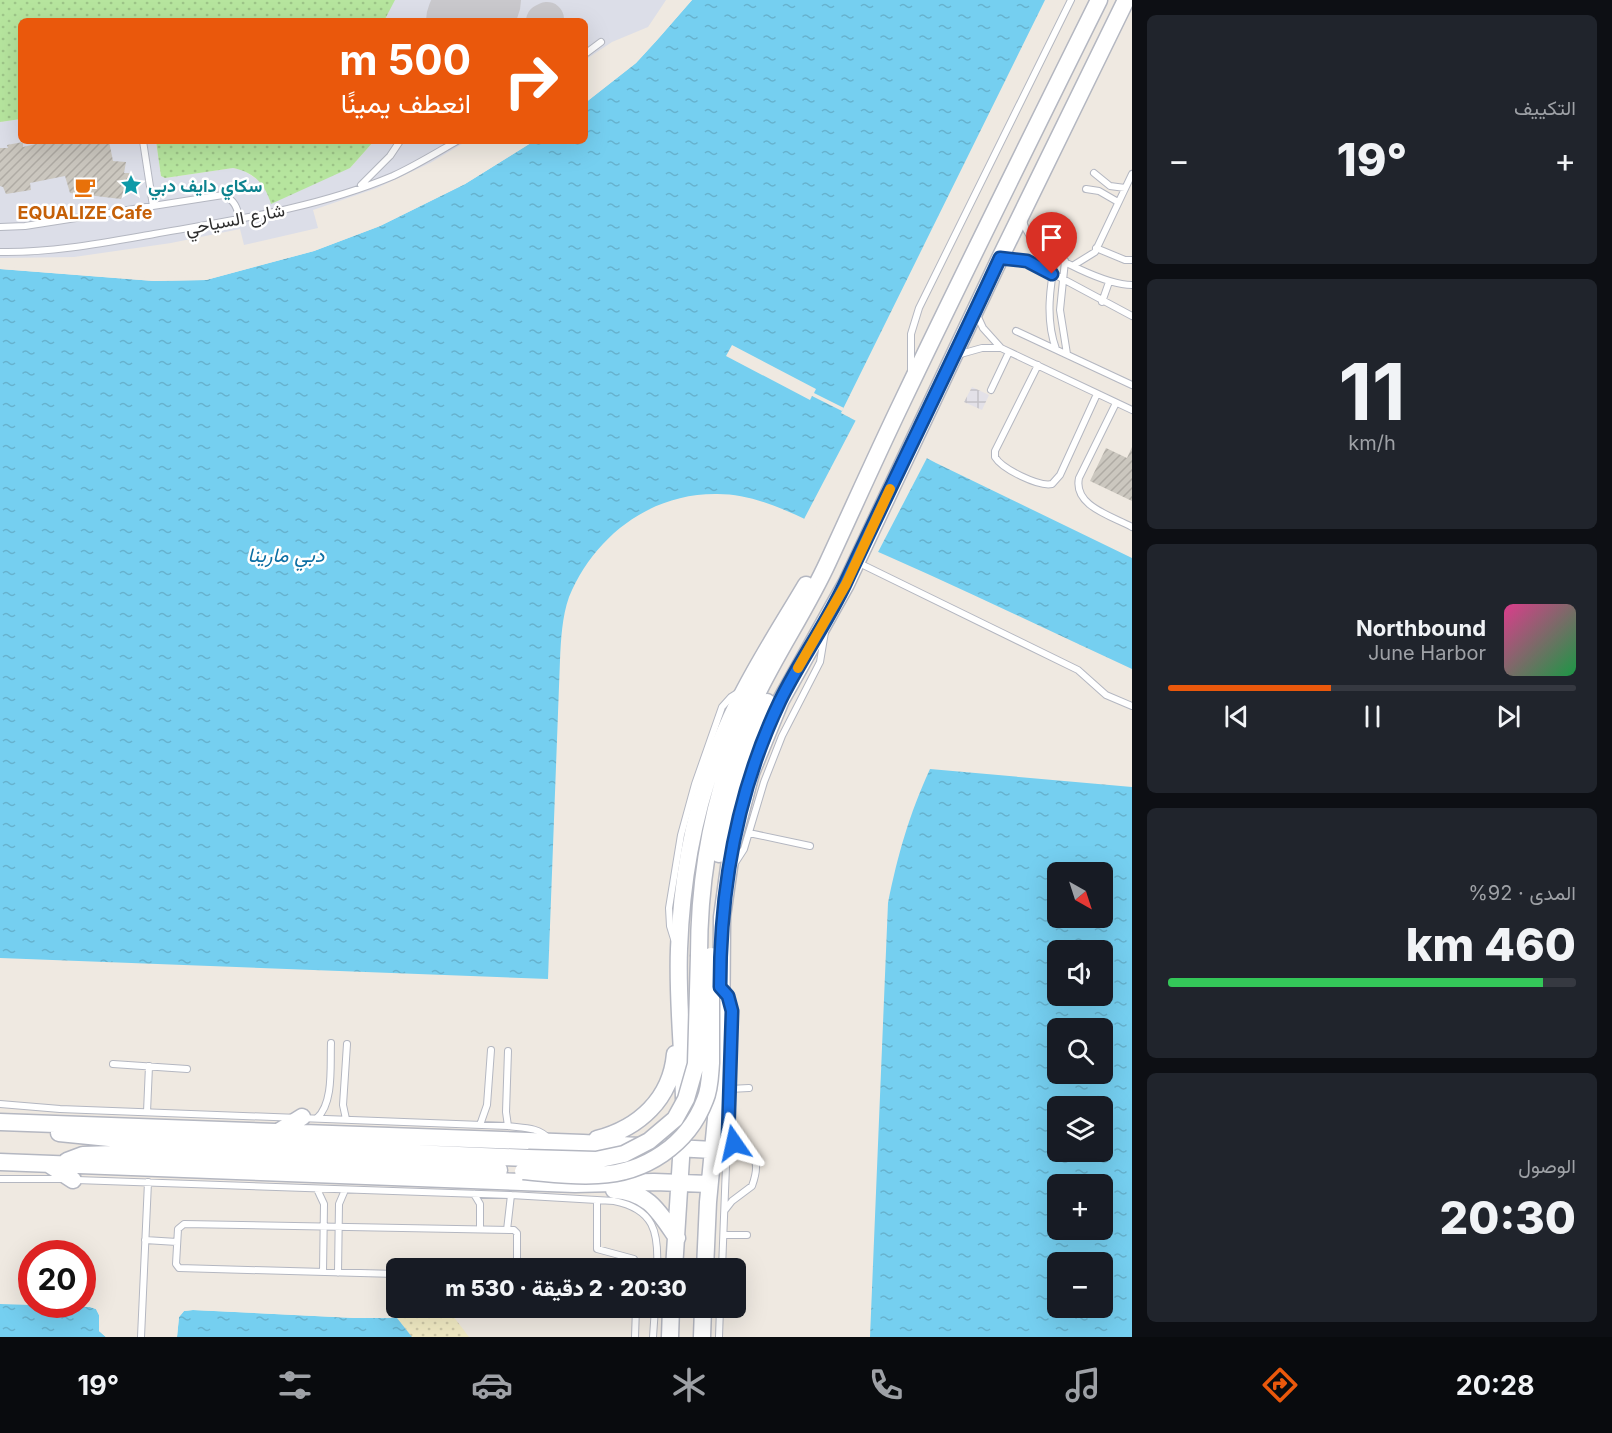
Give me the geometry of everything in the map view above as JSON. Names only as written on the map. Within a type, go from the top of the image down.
[{"type":"street","points":[[705,955],[699,910],[706,855],[712,821],[731,756],[758,693],[815,589],[904,398],[1099,0]]},
{"type":"street","points":[[706,1258],[721,1066],[722,917],[737,821],[759,749],[780,700],[824,623],[859,554],[1126,0]]},
{"type":"street","points":[[675,1258],[684,1103],[678,1010],[679,950],[683,891],[695,823],[710,772],[745,690],[825,552],[838,537]]},
{"type":"street","points":[[55,1165],[83,1155],[143,1153],[526,1165],[603,1159],[624,1154],[649,1141],[675,1119],[688,1094],[696,1064],[705,955],[714,885],[731,799],[746,752],[782,673],[850,556],[859,554]]},
{"type":"street","points":[[583,1143],[616,1134],[631,1126],[654,1106],[669,1083],[676,1045],[681,1033]]},
{"type":"street","points":[[60,1109],[74,1123]]},
{"type":"street","points":[[278,1132],[309,1118]]},
{"type":"street","points":[[0,1122],[74,1123],[713,1150]]},
{"type":"street","points":[[34,1123],[47,1132],[122,1140],[526,1165]]},
{"type":"street","points":[[0,1162],[575,1184],[679,1182],[710,1184]]},
{"type":"street","points":[[55,1165],[73,1179]]},
{"type":"street","points":[[380,1191],[400,1178]]},
{"type":"street","points":[[575,1184],[588,1189],[621,1190],[640,1196],[654,1206],[676,1238]]},
{"type":"street","points":[[670,1337],[671,1318]]},
{"type":"street","points":[[702,1337],[703,1318]]},
{"type":"lane","points":[[913,381],[910,348],[914,322],[919,308],[1071,0]]},
{"type":"lane","points":[[588,52],[601,42]]},
{"type":"lane","points":[[143,144],[153,206]]},
{"type":"lane","points":[[359,187],[382,164],[397,144]]},
{"type":"lane","name":"شارع السياحي","points":[[0,252],[58,250],[292,208],[396,175],[452,144]]},
{"type":"lane","points":[[1094,173],[1110,186],[1125,188]]},
{"type":"lane","points":[[1074,265],[1089,257],[1096,248],[1132,174]]},
{"type":"lane","points":[[1086,189],[1099,191],[1119,202]]},
{"type":"lane","points":[[0,227],[25,226],[224,195],[235,203],[240,219]]},
{"type":"lane","points":[[1022,214],[1027,232],[1033,239],[1065,261],[1109,282],[1132,285]]},
{"type":"lane","points":[[1096,248],[1125,260],[1132,260]]},
{"type":"lane","points":[[1056,255],[1052,274],[1050,324],[1056,349]]},
{"type":"lane","points":[[1000,258],[1027,261],[1132,316]]},
{"type":"lane","points":[[1065,261],[1061,318],[1067,354]]},
{"type":"lane","points":[[1102,302],[1109,282]]},
{"type":"lane","points":[[976,312],[983,328],[1000,348]]},
{"type":"lane","points":[[1016,331],[1132,385]]},
{"type":"lane","points":[[955,356],[982,348],[1000,348],[1132,410]]},
{"type":"lane","points":[[991,390],[1009,352]]},
{"type":"lane","points":[[1038,365],[995,451],[995,458],[999,463],[1013,471],[1041,484],[1047,485],[1057,480],[1097,394]]},
{"type":"lane","points":[[1116,403],[1079,478],[1078,489],[1079,494],[1087,503],[1132,527]]},
{"type":"lane","points":[[859,554],[1072,667],[1106,695],[1132,706]]},
{"type":"lane","points":[[728,870],[741,856],[772,759],[820,662],[825,643],[824,623]]},
{"type":"lane","points":[[749,833],[810,846]]},
{"type":"lane","points":[[720,987],[728,996],[732,1006],[723,1258]]},
{"type":"lane","points":[[309,1118],[324,1110],[328,1100],[331,1043]]},
{"type":"lane","points":[[346,1119],[343,1105],[347,1044]]},
{"type":"lane","points":[[480,1125],[487,1106],[491,1050]]},
{"type":"lane","points":[[508,1051],[506,1112],[508,1126]]},
{"type":"lane","points":[[113,1064],[187,1069]]},
{"type":"lane","points":[[147,1112],[149,1066]]},
{"type":"lane","points":[[729,1089],[749,1088]]},
{"type":"lane","points":[[0,1104],[60,1109],[508,1126],[540,1131],[551,1142]]},
{"type":"lane","points":[[724,1210],[752,1186],[755,1162],[751,1152],[728,1138]]},
{"type":"lane","points":[[0,1179],[73,1179],[474,1194],[626,1203],[648,1218],[657,1237],[657,1258]]},
{"type":"lane","points":[[141,1337],[148,1182]]},
{"type":"lane","points":[[317,1188],[324,1204],[323,1272]]},
{"type":"lane","points":[[338,1273],[339,1204],[345,1190]]},
{"type":"lane","points":[[474,1194],[480,1204],[480,1229]]},
{"type":"lane","points":[[507,1230],[511,1196]]},
{"type":"lane","points":[[597,1200],[597,1249],[630,1258]]},
{"type":"lane","points":[[386,1274],[179,1268],[176,1265],[178,1229],[182,1225],[515,1230],[518,1233],[517,1258]]},
{"type":"lane","points":[[724,1235],[747,1236]]},
{"type":"lane","points":[[145,1240],[177,1242]]},
{"type":"lane","points":[[635,1337],[636,1318]]},
{"type":"lane","points":[[653,1337],[654,1318]]},
{"type":"lane","points":[[719,1337],[720,1318]]},
{"type":"shaded area","points":[[394,0],[666,0],[648,27],[612,42],[588,58],[588,18],[385,18]]},
{"type":"shaded area","name":"سكاي دايف دبي","points":[[18,119],[18,144],[156,144],[161,176],[165,178],[233,168],[243,170],[261,182],[268,194],[350,168],[371,144],[462,144],[430,163],[377,188],[313,210],[318,228],[244,245],[240,229],[171,243],[74,257],[0,258],[0,122]]},
{"type":"shaded area","points":[[972,387],[989,395],[982,410],[964,402]]},
{"type":"green space","points":[[0,0],[395,0],[386,18],[18,18],[18,119],[0,122]]},
{"type":"green space","points":[[156,144],[371,144],[350,168],[271,204],[258,180],[247,172],[233,168],[165,178],[161,176]]},
{"type":"sand","points":[[397,1318],[455,1318],[469,1337],[412,1337]]},
{"type":"water","name":"دبي مارينا","points":[[692,0],[1045,0],[841,413],[936,463],[1132,558],[1132,669],[795,514],[764,502],[731,495],[691,496],[646,511],[627,523],[593,556],[569,597],[562,628],[560,652],[548,979],[0,958],[0,269],[154,281],[206,280],[314,251],[380,226],[465,184],[529,144],[588,144],[588,101],[636,63]]},
{"type":"water","points":[[930,769],[1132,787],[1132,1337],[870,1337],[888,903],[916,802]]},
{"type":"water","points":[[0,1304],[18,1305],[18,1318],[96,1318],[96,1309],[99,1315],[99,1331],[106,1337],[0,1337]]},
{"type":"water","points":[[184,1311],[397,1318],[412,1337],[177,1337],[179,1317]]},
{"type":"pier","points":[[688,0],[692,0],[636,63],[588,101],[588,97],[633,60]]},
{"type":"pier","points":[[523,144],[529,144],[465,184],[380,226],[314,251],[206,280],[154,281],[0,269],[0,266],[154,278],[206,277],[313,248],[379,223],[463,182]]},
{"type":"pier","points":[[732,345],[816,389],[814,393],[844,408],[842,411],[812,396],[810,400],[726,356]]},
{"type":"pier","points":[[857,418],[928,456],[877,554],[803,521]]},
{"type":"pier","points":[[96,1306],[102,1314],[101,1326],[106,1337],[99,1331],[99,1315]]},
{"type":"pier","points":[[193,1307],[386,1315],[386,1318],[193,1310],[184,1311],[179,1317],[177,1337],[174,1337],[177,1316],[182,1309]]},
{"type":"building","points":[[18,143],[23,144],[23,147],[36,144],[110,144],[113,161],[126,162],[124,173],[130,173],[129,192],[123,193],[121,199],[70,193],[65,176],[30,183],[31,190],[6,194],[0,186],[0,148],[8,148],[7,145]]},
{"type":"building","points":[[1132,447],[1132,501],[1090,481],[1106,448],[1127,458]]},
{"type":"taxiway","points":[[470,0],[467,12],[470,18]]},
{"type":"taxiway","points":[[491,18],[501,0]]},
{"type":"runway","points":[[470,18],[478,0]]},
{"type":"slow traffic","points":[[798,668],[846,584],[890,489]]},
{"type":"place","name":"سكاي دايف دبي","points":[[131,185]]},
{"type":"place","name":"EQUALIZE Cafe","points":[[85,187]]},
{"type":"route","points":[[734,1143],[728,1138],[732,1006],[725,991],[720,987],[722,917],[737,821],[759,749],[780,700],[846,584],[1000,258],[1027,261],[1052,274]]}]
